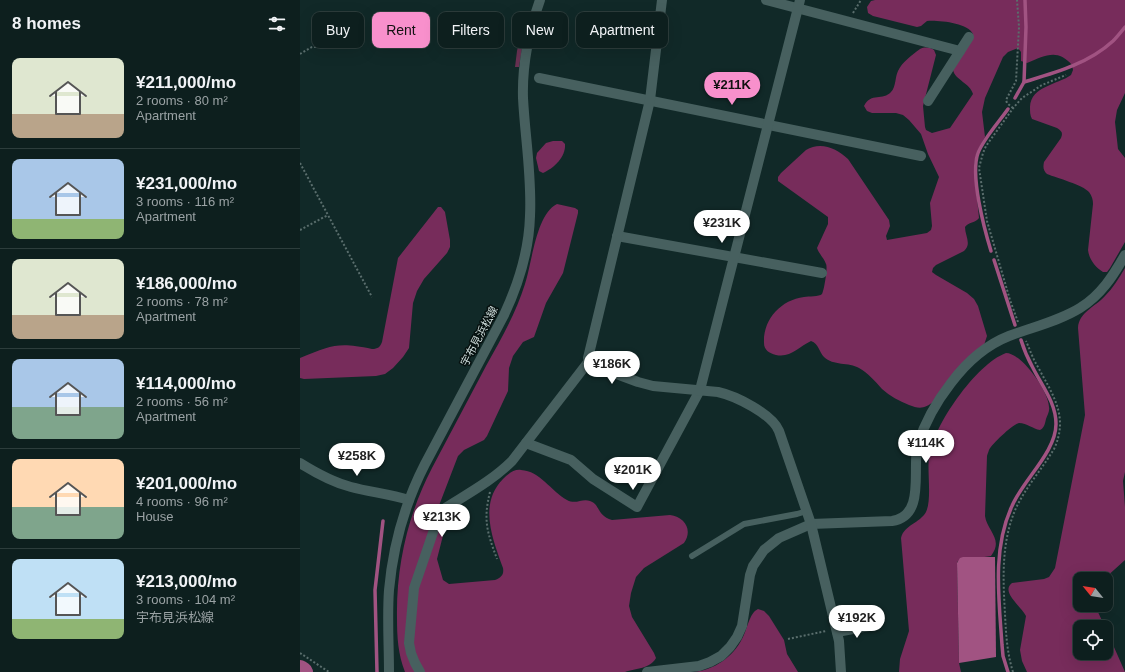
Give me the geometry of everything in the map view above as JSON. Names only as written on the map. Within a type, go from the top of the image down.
[{"type":"street","name":"宇布見浜松線","points":[[389,672],[389,603],[391,576],[401,524],[408,500],[424,464],[504,315],[522,267],[527,242],[531,204],[524,111],[524,75],[529,38],[540,0]]},
{"type":"street","points":[[662,0],[650,100],[588,352],[588,358],[589,361],[595,366],[638,382],[653,386],[718,392],[734,397],[774,422],[779,431],[811,524],[836,630],[841,657],[841,672]]},
{"type":"street","points":[[766,0],[799,4],[848,21],[960,51]]},
{"type":"street","points":[[526,443],[571,460],[593,479],[637,507],[700,390],[799,4]]},
{"type":"street","points":[[928,101],[969,37]]},
{"type":"street","points":[[539,78],[921,156]]},
{"type":"street","points":[[617,236],[822,273]]},
{"type":"street","points":[[647,672],[699,666],[721,656],[730,647],[742,626],[750,575],[758,557],[779,538],[811,524],[892,521],[904,517],[912,505],[915,497],[915,457],[917,445],[927,421],[942,395],[961,371],[995,342],[1069,314],[1091,301],[1108,282],[1125,256]]},
{"type":"street","points":[[420,672],[413,658],[409,643],[414,588],[441,511],[488,481],[507,466],[589,361]]},
{"type":"street","points":[[300,463],[335,482],[408,500]]},
{"type":"street","points":[[836,630],[874,625]]},
{"type":"lane","points":[[692,556],[744,524],[807,511]]},
{"type":"path","points":[[848,21],[861,0]]},
{"type":"path","points":[[1013,107],[1007,103],[1006,100],[1016,81],[1018,27],[1017,0]]},
{"type":"path","points":[[300,54],[312,47]]},
{"type":"path","points":[[1013,672],[1007,644],[1004,603],[1004,556],[1008,532],[1016,508],[1022,497],[1058,441],[1061,422],[1060,413],[1053,393],[1037,365],[1010,300],[990,235],[984,206],[979,168],[986,146],[1013,107],[1031,91],[1066,75]]},
{"type":"path","points":[[300,163],[372,296]]},
{"type":"path","points":[[300,230],[328,215]]},
{"type":"path","points":[[488,481],[491,485],[487,505],[486,521],[489,536],[497,559]]},
{"type":"path","points":[[788,639],[836,630]]},
{"type":"path","points":[[300,653],[329,672]]},
{"type":"shaded area","points":[[1125,0],[1125,93],[1117,110],[1115,122],[1118,149],[1125,158],[1125,242],[1107,272],[1103,272],[1097,268],[1091,260],[1088,250],[1093,204],[1091,195],[1086,189],[1047,174],[1043,167],[1044,162],[1061,138],[1062,133],[1057,128],[1032,119],[1030,115],[1031,100],[1040,90],[1071,75],[1073,70],[1072,65],[1056,55],[1045,56],[1027,63],[1021,61],[1021,52],[1018,48],[1008,52],[1003,57],[985,98],[982,112],[985,137],[977,151],[974,168],[979,218],[965,227],[968,246],[964,251],[936,265],[932,272],[967,293],[974,299],[978,306],[987,336],[984,345],[934,401],[928,406],[922,408],[909,405],[891,396],[859,368],[828,360],[822,355],[814,342],[811,341],[786,355],[781,356],[769,352],[764,345],[764,334],[770,319],[775,312],[788,302],[796,299],[821,295],[824,288],[826,266],[817,248],[828,224],[828,217],[778,181],[778,177],[781,173],[806,150],[817,146],[828,147],[844,155],[848,159],[889,220],[890,226],[886,236],[887,240],[927,233],[931,230],[930,203],[939,177],[928,154],[921,134],[903,115],[896,113],[872,113],[867,111],[864,106],[870,99],[888,95],[894,87],[896,76],[902,65],[920,49],[929,48],[934,50],[936,55],[923,106],[925,127],[926,130],[932,133],[950,128],[973,94],[969,87],[954,73],[953,70],[973,34],[965,27],[952,23],[927,21],[921,26],[917,27],[873,16],[868,13],[867,7],[871,1]]},
{"type":"shaded area","points":[[518,48],[522,48],[519,67],[515,67]]},
{"type":"shaded area","points":[[562,141],[565,144],[564,153],[555,165],[543,173],[539,171],[536,158],[537,153],[546,143]]},
{"type":"shaded area","points":[[557,204],[578,210],[563,273],[546,303],[534,337],[523,342],[513,356],[509,368],[508,391],[487,436],[484,440],[464,450],[458,456],[435,516],[442,520],[446,514],[448,516],[437,559],[443,580],[449,584],[495,580],[503,574],[503,568],[492,534],[489,511],[495,489],[505,477],[516,470],[528,471],[534,474],[567,500],[576,502],[584,500],[590,501],[596,505],[604,516],[612,520],[670,515],[680,518],[686,525],[688,533],[684,543],[644,568],[636,577],[631,593],[629,606],[632,617],[656,658],[653,662],[642,668],[625,672],[405,672],[398,645],[397,599],[401,560],[410,522],[416,504],[432,468],[513,316],[528,275],[539,228],[550,209]]},
{"type":"shaded area","points":[[438,207],[441,207],[445,212],[450,247],[447,253],[424,279],[417,291],[413,303],[409,348],[403,357],[385,374],[376,376],[300,378],[300,358],[335,346],[343,345],[376,349],[380,346],[398,258]]},
{"type":"shaded area","points":[[1125,268],[1125,472],[1123,481],[1125,507],[1125,560],[1112,572],[1073,572],[1073,612],[1098,612],[1102,620],[1073,620],[1073,660],[1113,660],[1113,645],[1125,672],[1027,672],[1022,661],[1020,650],[1026,616],[1010,595],[1009,587],[1012,583],[1049,577],[1055,568],[1085,415],[1078,328],[1079,322],[1088,310],[1111,290]]},
{"type":"shaded area","points":[[1006,353],[1019,359],[1027,366],[1034,374],[1045,392],[1048,400],[1049,412],[1045,424],[1040,430],[1022,423],[1016,424],[994,443],[989,450],[987,456],[985,516],[986,521],[994,535],[996,545],[991,556],[958,561],[957,563],[959,663],[961,672],[899,672],[900,659],[909,631],[901,538],[905,530],[923,516],[928,507],[929,457],[932,444],[947,413],[970,383],[994,359]]},
{"type":"shaded area","points":[[995,557],[996,657],[959,663],[957,563],[960,558]]},
{"type":"shaded area","points":[[758,609],[764,611],[769,616],[784,640],[787,654],[798,672],[694,672],[709,669],[728,657],[738,646],[744,636],[752,614]]},
{"type":"waterway","points":[[1015,98],[1024,82],[1026,27],[1025,0]]},
{"type":"waterway","points":[[1024,82],[1082,62],[1093,56],[1113,41],[1125,27]]},
{"type":"waterway","points":[[991,251],[979,202],[976,163],[978,153],[984,142],[1008,109]]},
{"type":"waterway","points":[[994,260],[1015,325]]},
{"type":"waterway","points":[[1008,672],[1003,656],[999,610],[998,574],[1002,539],[1012,506],[1051,445],[1055,434],[1056,424],[1054,409],[1029,361],[1021,340]]},
{"type":"waterway","points":[[377,672],[375,590],[383,521]]}]
